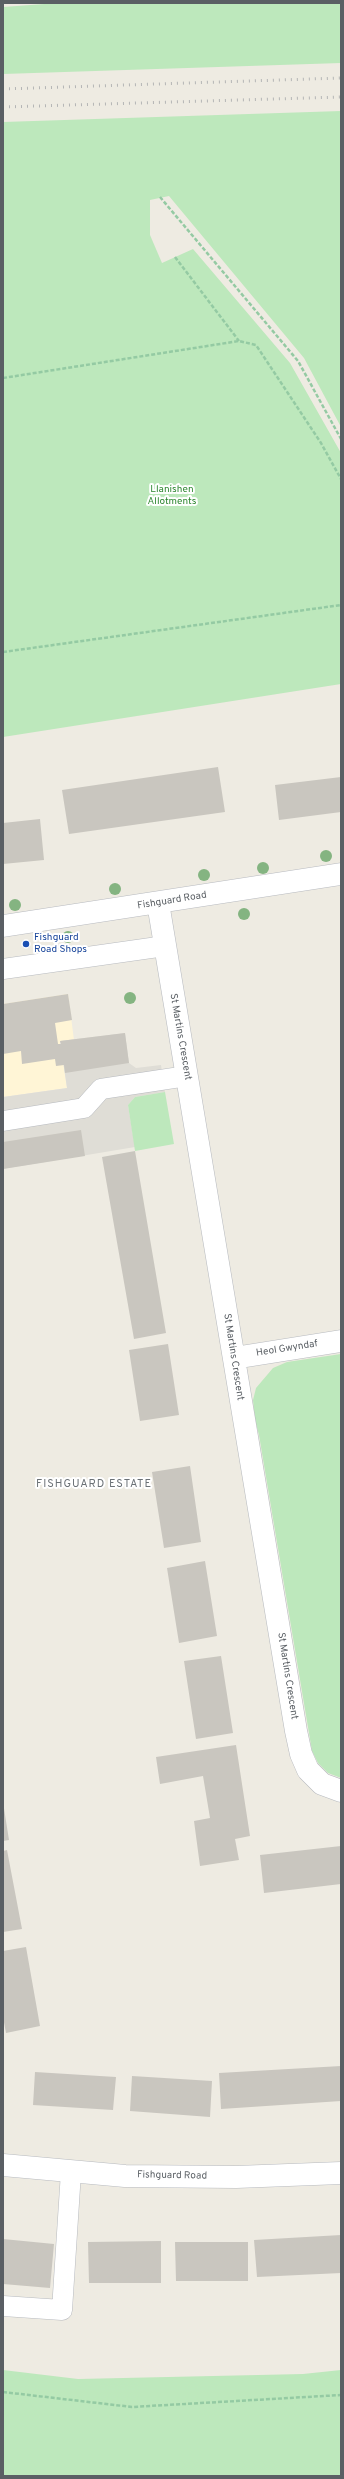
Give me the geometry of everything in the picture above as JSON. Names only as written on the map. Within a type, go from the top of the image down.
[{"type":"street","name":"Fishguard Road","points":[[3,926],[341,874]]},
{"type":"street","name":"St Martins Crescent","points":[[158,903],[301,1754],[308,1770],[322,1784],[341,1792]]},
{"type":"street","name":"Heol Gwyndaf","points":[[234,1358],[341,1341]]},
{"type":"street","name":"Fishguard Road","points":[[3,2165],[70,2172],[192,2177],[341,2172]]},
{"type":"lane","points":[[3,969],[165,946]]},
{"type":"lane","points":[[3,1121],[84,1108],[101,1089],[187,1076]]},
{"type":"lane","points":[[3,2306],[62,2310],[70,2172]]},
{"type":"path","points":[[160,197],[298,361],[341,439]]},
{"type":"path","points":[[175,257],[239,341]]},
{"type":"path","points":[[3,378],[239,341],[256,345],[321,443],[341,479]]},
{"type":"path","points":[[3,652],[341,605]]},
{"type":"path","points":[[3,2392],[132,2407],[341,2394]]},
{"type":"shaded area","points":[[68,994],[74,1040],[60,1042],[67,1088],[3,1097],[3,1004]]},
{"type":"shaded area","points":[[125,1033],[129,1063],[136,1068],[161,1065],[165,1092],[135,1097],[128,1105],[135,1147],[3,1169],[3,1097],[67,1088],[60,1041]]},
{"type":"green space","points":[[58,3],[341,3],[341,63],[3,74],[3,7]]},
{"type":"green space","name":"Llanishen Allotments","points":[[341,111],[341,427],[304,358],[169,196],[150,200],[150,235],[162,263],[193,249],[290,363],[341,453],[341,684],[3,737],[3,122]]},
{"type":"green space","points":[[165,1092],[174,1144],[135,1151],[128,1105],[135,1097]]},
{"type":"green space","points":[[341,1354],[341,1778],[328,1773],[318,1763],[312,1751],[259,1435],[255,1420],[253,1400],[256,1388],[273,1368],[287,1362]]},
{"type":"green space","points":[[3,2370],[78,2379],[303,2374],[341,2370],[341,2476],[3,2476]]},
{"type":"building","points":[[218,767],[225,812],[69,834],[62,790]]},
{"type":"building","points":[[341,777],[341,812],[279,820],[275,785]]},
{"type":"building","points":[[40,819],[44,860],[3,864],[3,823]]},
{"type":"building","points":[[68,994],[72,1020],[55,1023],[58,1044],[61,1044],[60,1041],[125,1033],[129,1063],[65,1073],[64,1065],[56,1066],[55,1059],[22,1064],[21,1051],[3,1054],[3,1004]]},
{"type":"building","points":[[81,1130],[85,1156],[3,1169],[3,1142]]},
{"type":"building","points":[[135,1151],[166,1333],[134,1339],[102,1157]]},
{"type":"building","points":[[168,1344],[179,1415],[140,1421],[129,1350]]},
{"type":"building","points":[[190,1466],[201,1542],[164,1548],[152,1472]]},
{"type":"building","points":[[205,1561],[217,1636],[179,1643],[167,1568]]},
{"type":"building","points":[[221,1656],[233,1733],[196,1739],[184,1661]]},
{"type":"building","points":[[236,1745],[250,1836],[235,1839],[239,1860],[200,1866],[194,1821],[210,1818],[203,1776],[160,1784],[156,1757]]},
{"type":"building","points":[[3,1802],[9,1840],[3,1841]]},
{"type":"building","points":[[341,1846],[341,1884],[264,1893],[260,1855]]},
{"type":"building","points":[[7,1850],[22,1929],[3,1932],[3,1851]]},
{"type":"building","points":[[26,1947],[40,2026],[6,2033],[3,2017],[3,1951]]},
{"type":"building","points":[[341,2066],[341,2101],[221,2109],[219,2073]]},
{"type":"building","points":[[35,2072],[116,2077],[113,2110],[33,2105]]},
{"type":"building","points":[[132,2076],[212,2081],[210,2117],[130,2111]]},
{"type":"building","points":[[341,2235],[341,2273],[257,2277],[254,2240]]},
{"type":"building","points":[[3,2239],[54,2244],[50,2288],[3,2284]]},
{"type":"building","points":[[161,2241],[161,2283],[89,2283],[88,2242]]},
{"type":"building","points":[[175,2242],[248,2242],[248,2281],[176,2281]]},
{"type":"railway","points":[[3,89],[341,78]]},
{"type":"railway","points":[[3,107],[341,97]]},
{"type":"place","name":"Fishguard Road Shops","points":[[26,944]]},
{"type":"district","name":"FISHGUARD ESTATE","points":[[94,1485]]}]
